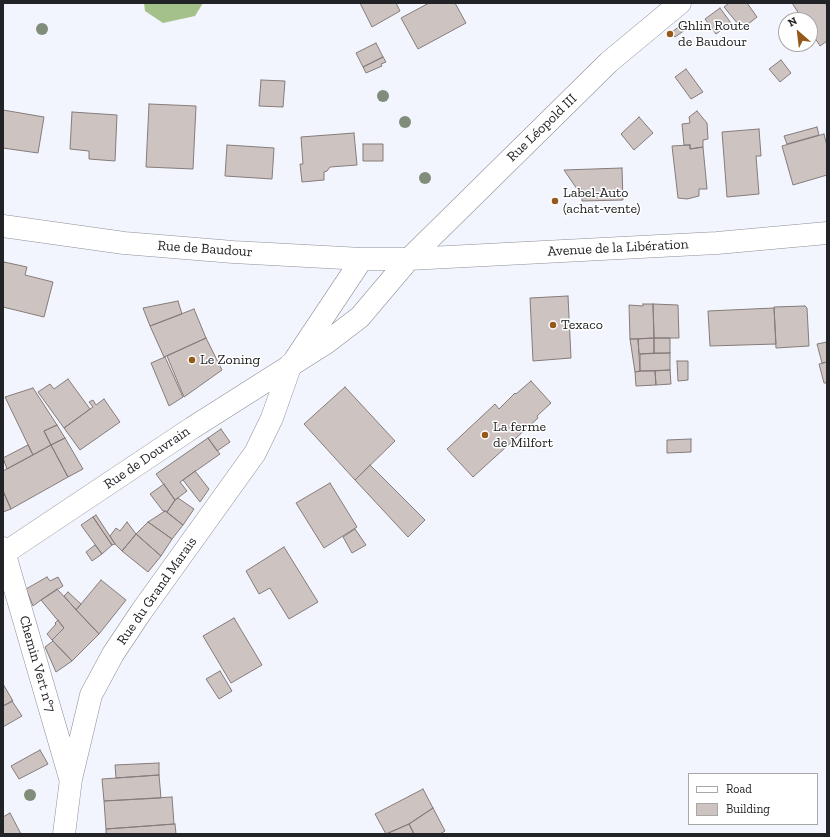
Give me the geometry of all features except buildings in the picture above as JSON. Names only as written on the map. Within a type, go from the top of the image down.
[{"type":"main road","name":"Rue Léopold III","points":[[409,258],[604,67],[680,3]]},
{"type":"main road","name":"Rue de Baudour","points":[[3,226],[124,243],[233,252],[362,259],[409,258]]},
{"type":"main road","name":"Avenue de la Libération","points":[[409,258],[709,244],[827,233]]},
{"type":"main road","name":"Rue de Douvrain","points":[[4,552],[192,428],[326,343],[360,317],[409,258]]},
{"type":"main road","name":"Rue de Douvrain","points":[[292,364],[362,259]]},
{"type":"main road","name":"Rue du Grand Marais","points":[[64,834],[71,779],[91,695],[113,654],[141,612],[255,452],[272,418],[292,364]]},
{"type":"main road","name":"Chemin Vert n°7","points":[[4,552],[71,779]]},
{"type":"green space","points":[[144,3],[203,3],[195,16],[163,23],[145,11]]},
{"type":"place","name":"Ghlin Route de Baudour","points":[[670,34]]},
{"type":"place","name":"Label-Auto (achat-vente)","points":[[555,201]]},
{"type":"place","name":"Texaco","points":[[553,325]]},
{"type":"place","name":"Le Zoning","points":[[192,360]]},
{"type":"place","name":"La ferme de Milfort","points":[[485,435]]}]
